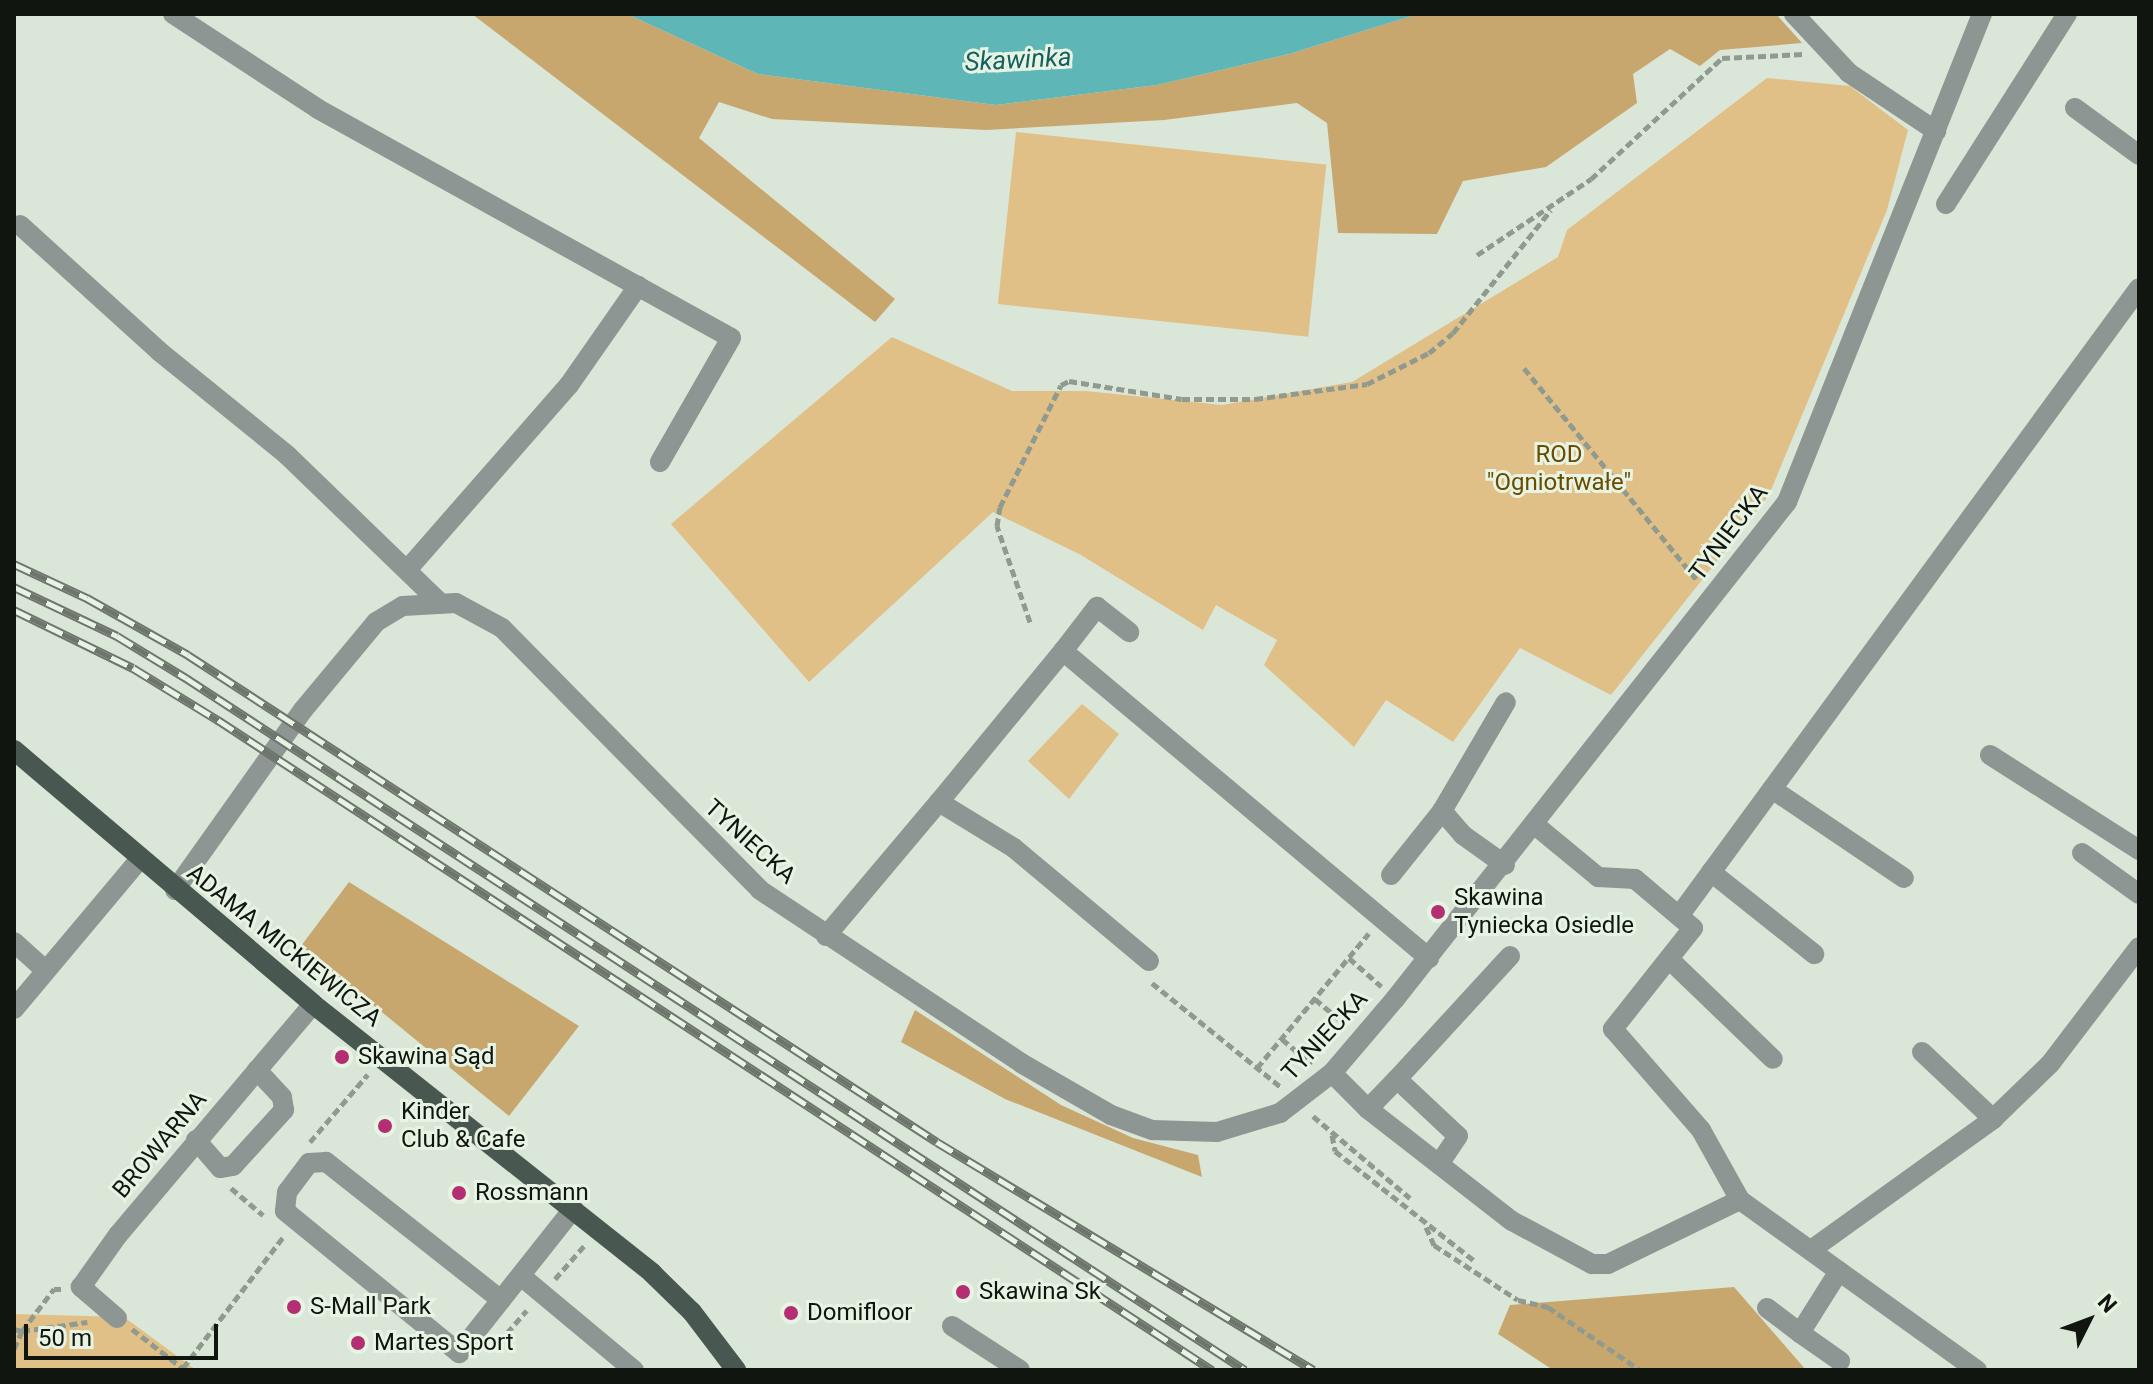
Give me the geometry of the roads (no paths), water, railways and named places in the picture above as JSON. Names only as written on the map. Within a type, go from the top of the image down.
[{"type":"main road","name":"ADAMA MICKIEWICZA","points":[[14,750],[175,890],[313,1004],[673,1292],[736,1370]]},
{"type":"street","points":[[173,14],[318,109],[731,338],[660,462]]},
{"type":"street","points":[[1794,14],[1881,98],[1936,131]]},
{"type":"street","name":"TYNIECKA","points":[[175,890],[359,639],[390,612],[438,601],[472,608],[502,628],[725,860],[826,936],[1021,1063],[1133,1124],[1174,1133],[1217,1132],[1264,1120],[1299,1102],[1332,1073],[1362,1038],[1505,865],[1787,502],[1982,14]]},
{"type":"street","points":[[1946,204],[2067,14]]},
{"type":"street","points":[[2075,108],[2139,155]]},
{"type":"street","points":[[20,225],[160,352],[287,455],[438,601]]},
{"type":"street","points":[[407,570],[569,385],[638,286]]},
{"type":"street","points":[[1679,916],[2139,288]]},
{"type":"street","points":[[826,936],[1097,607],[1129,632]]},
{"type":"street","points":[[1063,651],[1429,958]]},
{"type":"street","points":[[1391,875],[1442,811],[1506,702]]},
{"type":"street","points":[[1990,755],[2139,850]]},
{"type":"street","points":[[1772,789],[1904,878]]},
{"type":"street","points":[[939,802],[1014,848],[1149,961]]},
{"type":"street","points":[[1442,811],[1463,835],[1505,865]]},
{"type":"street","points":[[1535,825],[1598,877],[1635,879],[1693,928],[1613,1029],[1701,1130],[1740,1200],[1977,1370]]},
{"type":"street","points":[[2082,853],[2139,894]]},
{"type":"street","points":[[14,1009],[140,859]]},
{"type":"street","points":[[1711,872],[1814,954]]},
{"type":"street","points":[[14,942],[45,970]]},
{"type":"street","points":[[1811,1250],[1993,1119],[2050,1064],[2139,947]]},
{"type":"street","points":[[1368,1109],[1510,956]]},
{"type":"street","points":[[1669,959],[1773,1059]]},
{"type":"street","name":"BROWARNA","points":[[117,1318],[81,1287],[196,1140],[313,1004]]},
{"type":"street","points":[[1922,1052],[1993,1119]]},
{"type":"street","points":[[196,1140],[220,1168],[233,1166],[284,1110],[282,1097],[257,1070]]},
{"type":"street","points":[[1332,1073],[1368,1109],[1512,1221],[1592,1264],[1608,1264],[1740,1200]]},
{"type":"street","points":[[1397,1079],[1458,1136],[1439,1164]]},
{"type":"street","points":[[501,1300],[326,1162],[309,1163],[287,1192],[285,1211],[459,1353],[521,1276],[573,1209]]},
{"type":"street","points":[[1800,1333],[1839,1271]]},
{"type":"street","points":[[521,1276],[634,1370]]},
{"type":"street","points":[[1767,1308],[1840,1361]]},
{"type":"street","points":[[952,1326],[1020,1370]]},
{"type":"water","name":"Skawinka","points":[[627,14],[1418,14],[1289,54],[1157,85],[996,105],[758,74]]},
{"type":"railway","points":[[14,564],[87,598],[188,655],[937,1142],[1313,1370]]},
{"type":"railway","points":[[14,587],[117,636],[186,678],[1245,1370]]},
{"type":"railway","points":[[14,610],[133,668],[218,720],[1212,1370]]},
{"type":"place","name":"Skawina Tyniecka Osiedle","points":[[1438,912]]},
{"type":"place","name":"Skawina Sąd","points":[[342,1057]]},
{"type":"place","name":"Kinder Club & Cafe","points":[[385,1126]]},
{"type":"place","name":"Rossmann","points":[[459,1193]]},
{"type":"place","name":"Skawina Sk","points":[[963,1292]]},
{"type":"place","name":"S-Mall Park","points":[[294,1307]]},
{"type":"place","name":"Domifloor","points":[[791,1313]]},
{"type":"place","name":"Martes Sport","points":[[358,1343]]},
{"type":"park label","name":"ROD \"Ogniotrwałe\"","points":[[1559,469]]}]
